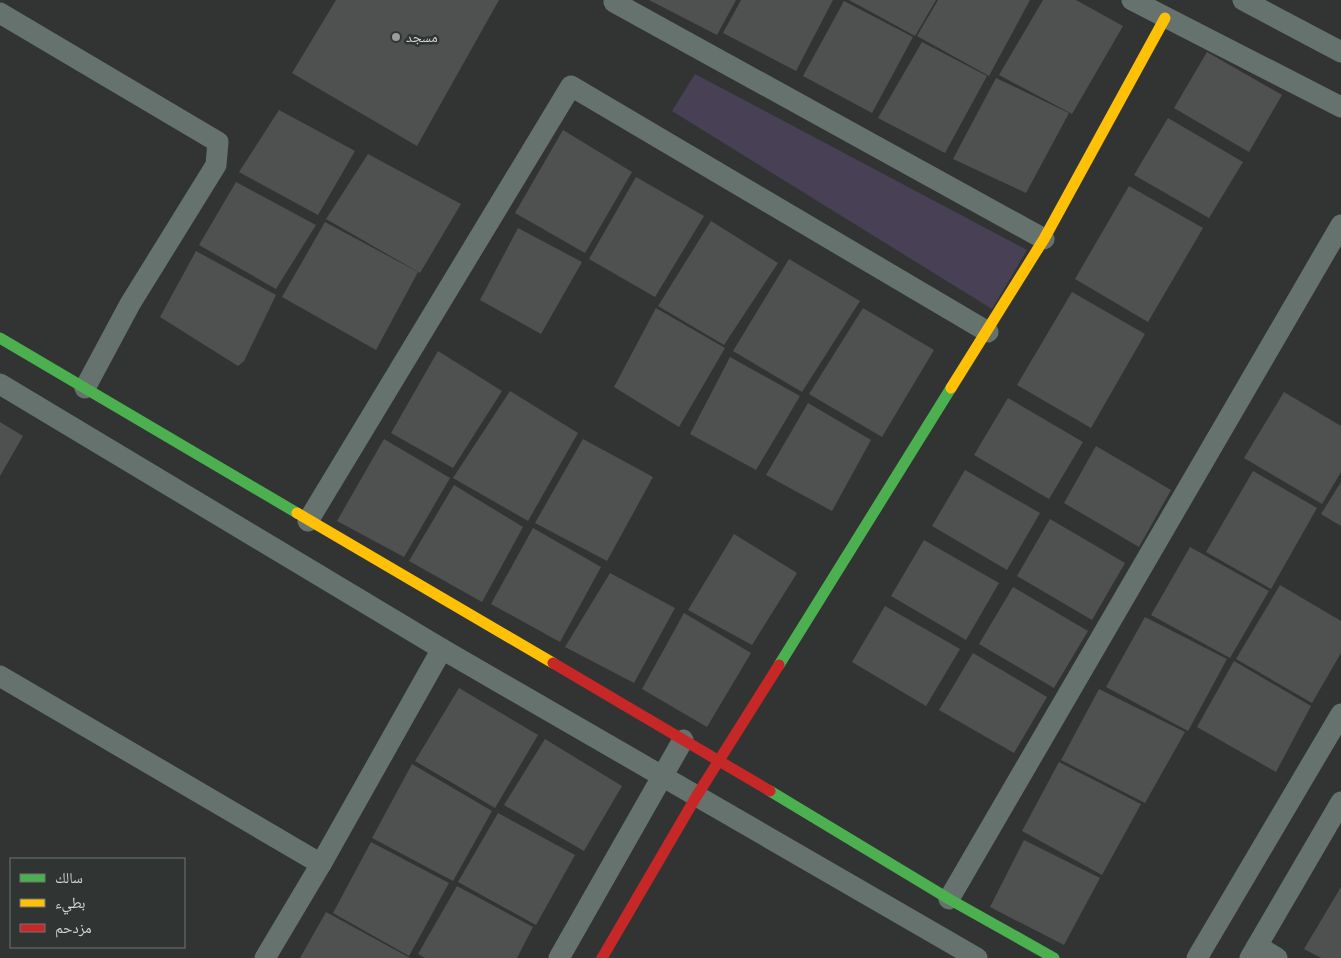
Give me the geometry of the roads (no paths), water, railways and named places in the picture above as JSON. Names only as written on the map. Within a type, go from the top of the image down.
[{"type":"street","points":[[615,0],[614,2],[1044,240]]},
{"type":"street","points":[[1132,0],[1341,107]]},
{"type":"street","points":[[1243,0],[1341,52]]},
{"type":"street","points":[[0,13],[218,142],[216,165],[130,304],[85,388]]},
{"type":"street","points":[[602,958],[696,797],[1044,240],[1165,18]]},
{"type":"street","points":[[308,522],[571,86],[988,332]]},
{"type":"street","points":[[949,899],[1341,225]]},
{"type":"street","points":[[0,338],[308,522],[684,740],[949,899],[1054,958]]},
{"type":"street","points":[[0,384],[442,649],[977,958]]},
{"type":"street","points":[[264,958],[321,864],[442,649]]},
{"type":"street","points":[[0,676],[321,864]]},
{"type":"street","points":[[1197,958],[1341,714]]},
{"type":"street","points":[[559,958],[661,777],[684,740]]},
{"type":"street","points":[[1278,958],[1253,952],[1341,802]]},
{"type":"place","name":"مسجد","points":[[396,37]]}]
